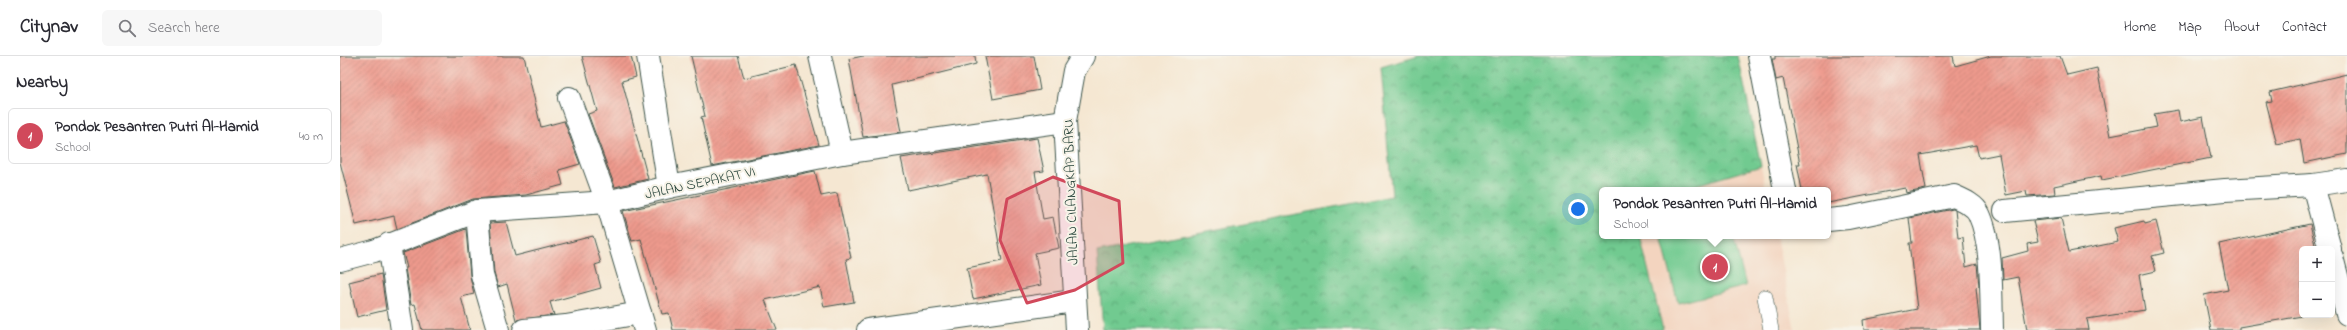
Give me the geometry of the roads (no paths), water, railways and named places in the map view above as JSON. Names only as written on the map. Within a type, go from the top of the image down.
[{"type":"street","points":[[648,56],[669,187]]},
{"type":"street","points":[[820,56],[842,153]]},
{"type":"street","name":"JALAN CILANGKAP BARU","points":[[1077,330],[1074,301],[1065,121],[1074,71],[1083,56]]},
{"type":"street","points":[[1759,56],[1784,187]]},
{"type":"street","points":[[524,330],[643,322],[607,202],[569,98]]},
{"type":"street","name":"JALAN SEPAKAT VI","points":[[340,260],[374,251],[477,211],[607,202],[669,187],[842,153],[1065,121]]},
{"type":"street","points":[[2005,211],[2225,190],[2313,185],[2347,180]]},
{"type":"street","points":[[2313,185],[2329,246]]},
{"type":"street","points":[[1831,220],[1848,218],[1954,196],[1966,201],[1979,213],[1988,251],[1992,330]]},
{"type":"street","points":[[477,211],[482,275],[498,330]]},
{"type":"street","points":[[389,244],[402,330]]},
{"type":"street","points":[[2335,268],[2347,314]]},
{"type":"street","points":[[868,330],[1074,301]]},
{"type":"lane","points":[[1765,297],[1771,330]]},
{"type":"place","name":"Pondok Pesantren Putri Al-Hamid","points":[[1715,267]]}]
